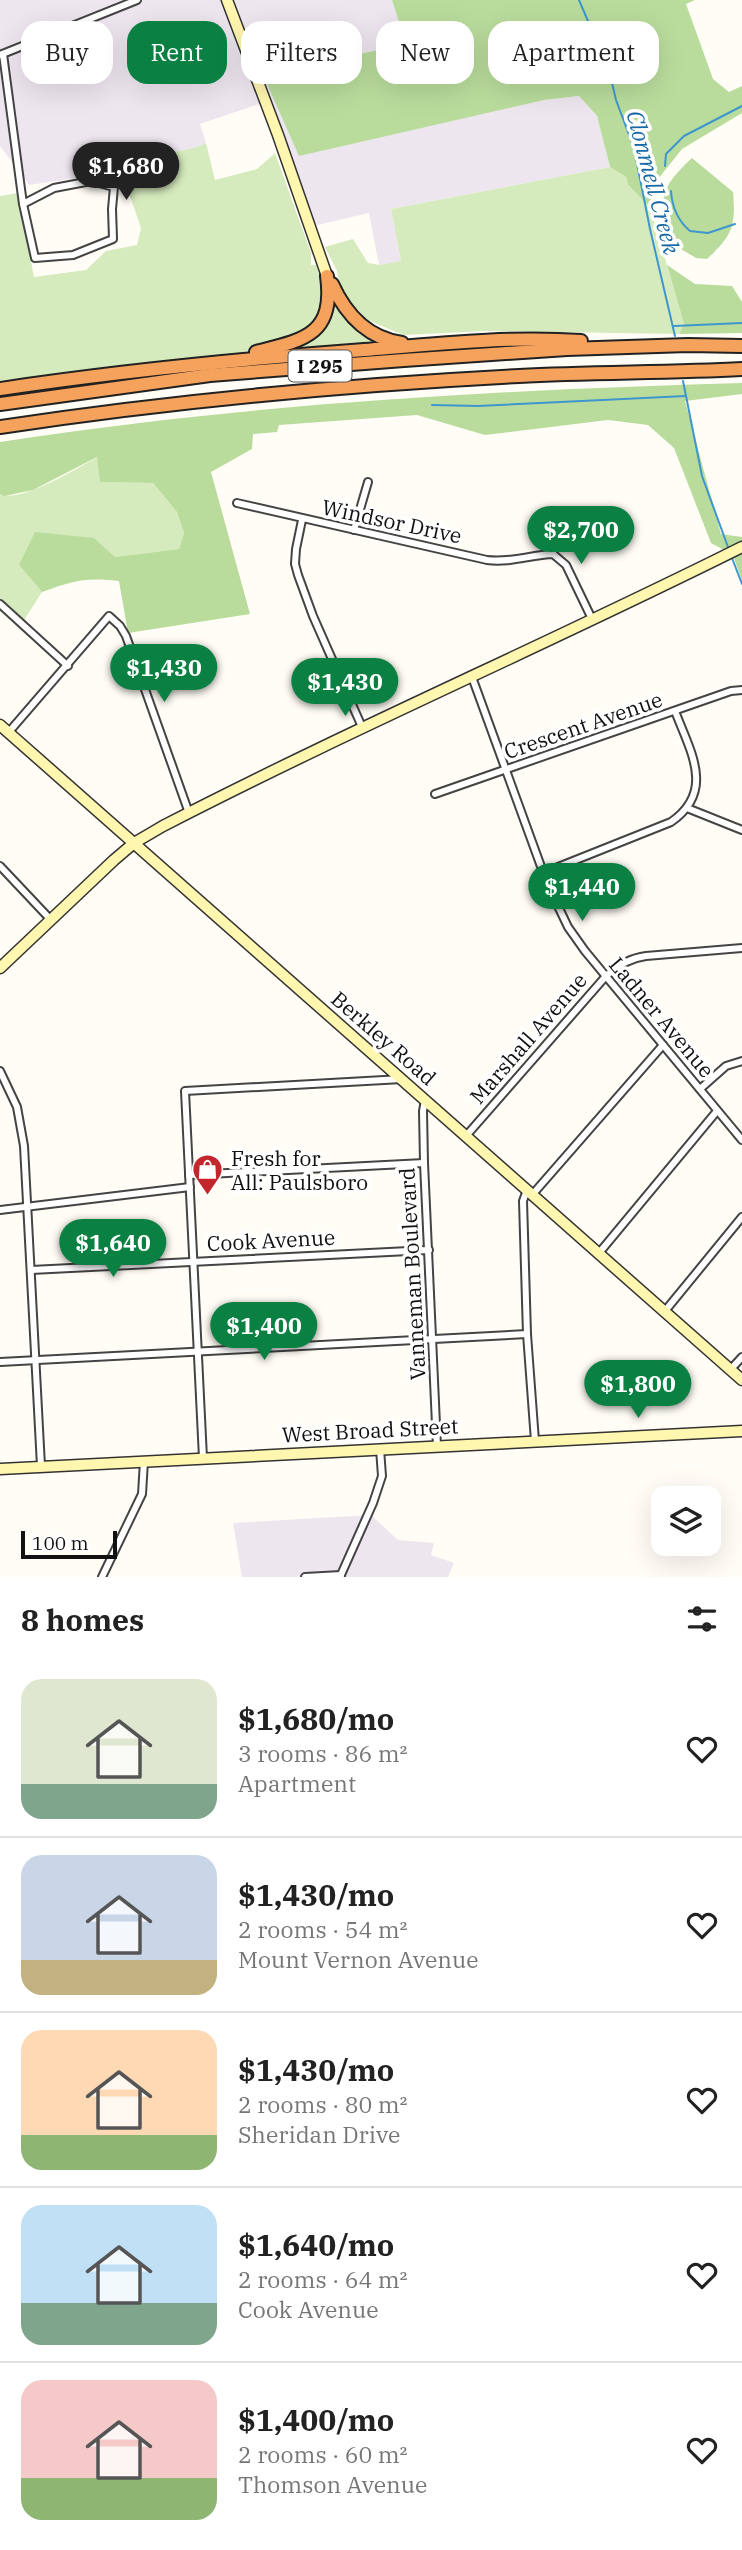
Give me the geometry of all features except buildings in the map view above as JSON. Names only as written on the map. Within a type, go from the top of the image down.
[{"type":"highway","points":[[327,276],[337,297],[358,323],[375,335],[416,346]]},
{"type":"highway","points":[[221,362],[293,343],[313,333],[327,311],[327,276]]},
{"type":"highway","points":[[0,389],[221,362],[416,346],[559,340],[641,346]]},
{"type":"highway","name":"I 295","points":[[0,404],[210,375],[540,350],[742,346]]},
{"type":"highway","name":"I 295","points":[[0,427],[105,411],[413,382],[740,369]]},
{"type":"highway","points":[[0,433],[90,421],[105,411]]},
{"type":"main road","points":[[227,0],[327,276]]},
{"type":"main road","points":[[0,968],[134,843],[362,727],[742,547]]},
{"type":"main road","name":"Berkley Road","points":[[4,729],[742,1380]]},
{"type":"main road","name":"West Broad Street","points":[[0,1469],[742,1431]]},
{"type":"street","points":[[23,204],[54,188],[91,181],[114,187],[113,239],[73,255],[35,258],[23,204],[1,55],[137,0]]},
{"type":"street","points":[[354,530],[368,482]]},
{"type":"street","name":"Windsor Drive","points":[[237,503],[302,520],[497,561],[507,562],[540,554],[553,554]]},
{"type":"street","points":[[302,520],[296,549],[295,564],[298,575],[362,727]]},
{"type":"street","points":[[554,527],[553,554],[566,565],[592,619]]},
{"type":"street","points":[[0,604],[68,666]]},
{"type":"street","points":[[4,729],[68,666],[109,616],[126,636],[189,813]]},
{"type":"street","name":"Ladner Avenue","points":[[472,677],[543,873],[568,927],[584,951],[742,1140]]},
{"type":"street","name":"Crescent Avenue","points":[[436,794],[731,691],[742,690]]},
{"type":"street","points":[[543,873],[671,822],[687,808],[696,794],[697,775],[675,711]]},
{"type":"street","points":[[687,808],[742,831]]},
{"type":"street","points":[[0,866],[51,920]]},
{"type":"street","name":"Marshall Avenue","points":[[466,1136],[606,976],[632,958],[742,948]]},
{"type":"street","points":[[534,1441],[523,1201],[663,1045]]},
{"type":"street","points":[[700,1089],[726,1066],[742,1061]]},
{"type":"street","points":[[0,1071],[14,1099],[26,1156],[41,1466]]},
{"type":"street","points":[[203,1458],[185,1091],[402,1079]]},
{"type":"street","name":"Vanneman Boulevard","points":[[425,1100],[424,1163],[437,1446]]},
{"type":"street","points":[[599,1253],[717,1111]]},
{"type":"street","points":[[189,1175],[424,1163]]},
{"type":"street","points":[[0,1210],[190,1187]]},
{"type":"street","points":[[665,1311],[742,1217]]},
{"type":"street","name":"Cook Avenue","points":[[32,1270],[429,1250]]},
{"type":"street","points":[[0,1362],[527,1334]]},
{"type":"street","points":[[731,1369],[742,1357]]},
{"type":"street","points":[[305,1577],[340,1576],[373,1503],[382,1476],[380,1449]]},
{"type":"street","points":[[102,1577],[142,1493],[144,1461]]},
{"type":"shaded area","points":[[0,0],[392,0],[399,21],[376,21],[376,84],[474,84],[474,72],[488,77],[488,84],[505,84],[544,100],[579,96],[597,116],[610,167],[391,209],[401,261],[379,265],[369,213],[309,227],[265,102],[200,124],[206,143],[194,148],[129,161],[130,170],[29,185],[0,146]]},
{"type":"shaded area","points":[[371,1515],[398,1540],[434,1543],[431,1555],[454,1563],[448,1577],[242,1577],[233,1523]]},
{"type":"green space","points":[[392,0],[695,0],[686,4],[713,79],[729,92],[742,86],[742,113],[682,149],[658,179],[650,207],[628,185],[626,177],[610,167],[597,116],[579,96],[544,100],[299,156],[267,84],[362,84],[362,54],[376,51],[376,84],[474,84],[474,21],[399,21]]},
{"type":"green space","points":[[206,143],[215,180],[257,169],[275,153],[311,253],[311,265],[316,265],[324,286],[325,306],[312,328],[262,349],[0,387],[0,196],[18,193],[34,277],[86,270],[106,251],[137,245],[141,228],[122,173],[130,170],[129,161],[194,148]]},
{"type":"green space","points":[[692,158],[733,192],[734,214],[730,230],[707,259],[696,258],[666,240],[664,195],[673,178]]},
{"type":"green space","points":[[610,167],[626,177],[628,185],[650,207],[684,324],[679,334],[486,331],[403,335],[368,320],[341,293],[337,271],[325,247],[353,239],[368,263],[379,265],[401,261],[391,209]]},
{"type":"green space","points":[[667,265],[695,284],[732,286],[742,302],[742,333],[679,334],[684,324]]},
{"type":"green space","points":[[334,301],[348,322],[377,342],[282,352],[324,329]]},
{"type":"green space","points":[[742,383],[742,394],[685,401],[721,534],[742,537],[742,581],[733,555],[711,543],[674,448],[648,425],[608,420],[485,435],[417,415],[279,425],[277,432],[253,434],[252,449],[211,472],[250,614],[128,633],[119,581],[79,581],[42,592],[19,565],[35,532],[94,538],[115,557],[179,549],[184,533],[177,512],[153,483],[100,482],[97,457],[33,490],[4,496],[0,494],[0,442],[277,408],[556,390]]},
{"type":"green space","points":[[98,457],[100,482],[153,483],[177,512],[184,533],[179,549],[115,557],[93,538],[19,565],[42,592],[24,620],[0,599],[0,494],[22,494]]},
{"type":"waterway","name":"Clonmell Creek","points":[[579,0],[609,70],[616,100],[634,148],[675,336]]},
{"type":"waterway","points":[[665,166],[666,154],[684,136],[742,106]]},
{"type":"waterway","points":[[671,191],[676,213],[690,231],[708,233],[735,224]]},
{"type":"waterway","points":[[674,326],[742,323]]},
{"type":"waterway","name":"Clonmell Creek","points":[[683,381],[702,476],[728,547]]},
{"type":"waterway","points":[[432,405],[478,406],[686,396]]},
{"type":"waterway","name":"Clonmell Creek","points":[[732,558],[742,584]]},
{"type":"place","name":"Fresh for All: Paulsboro","points":[[208,1197]]}]
